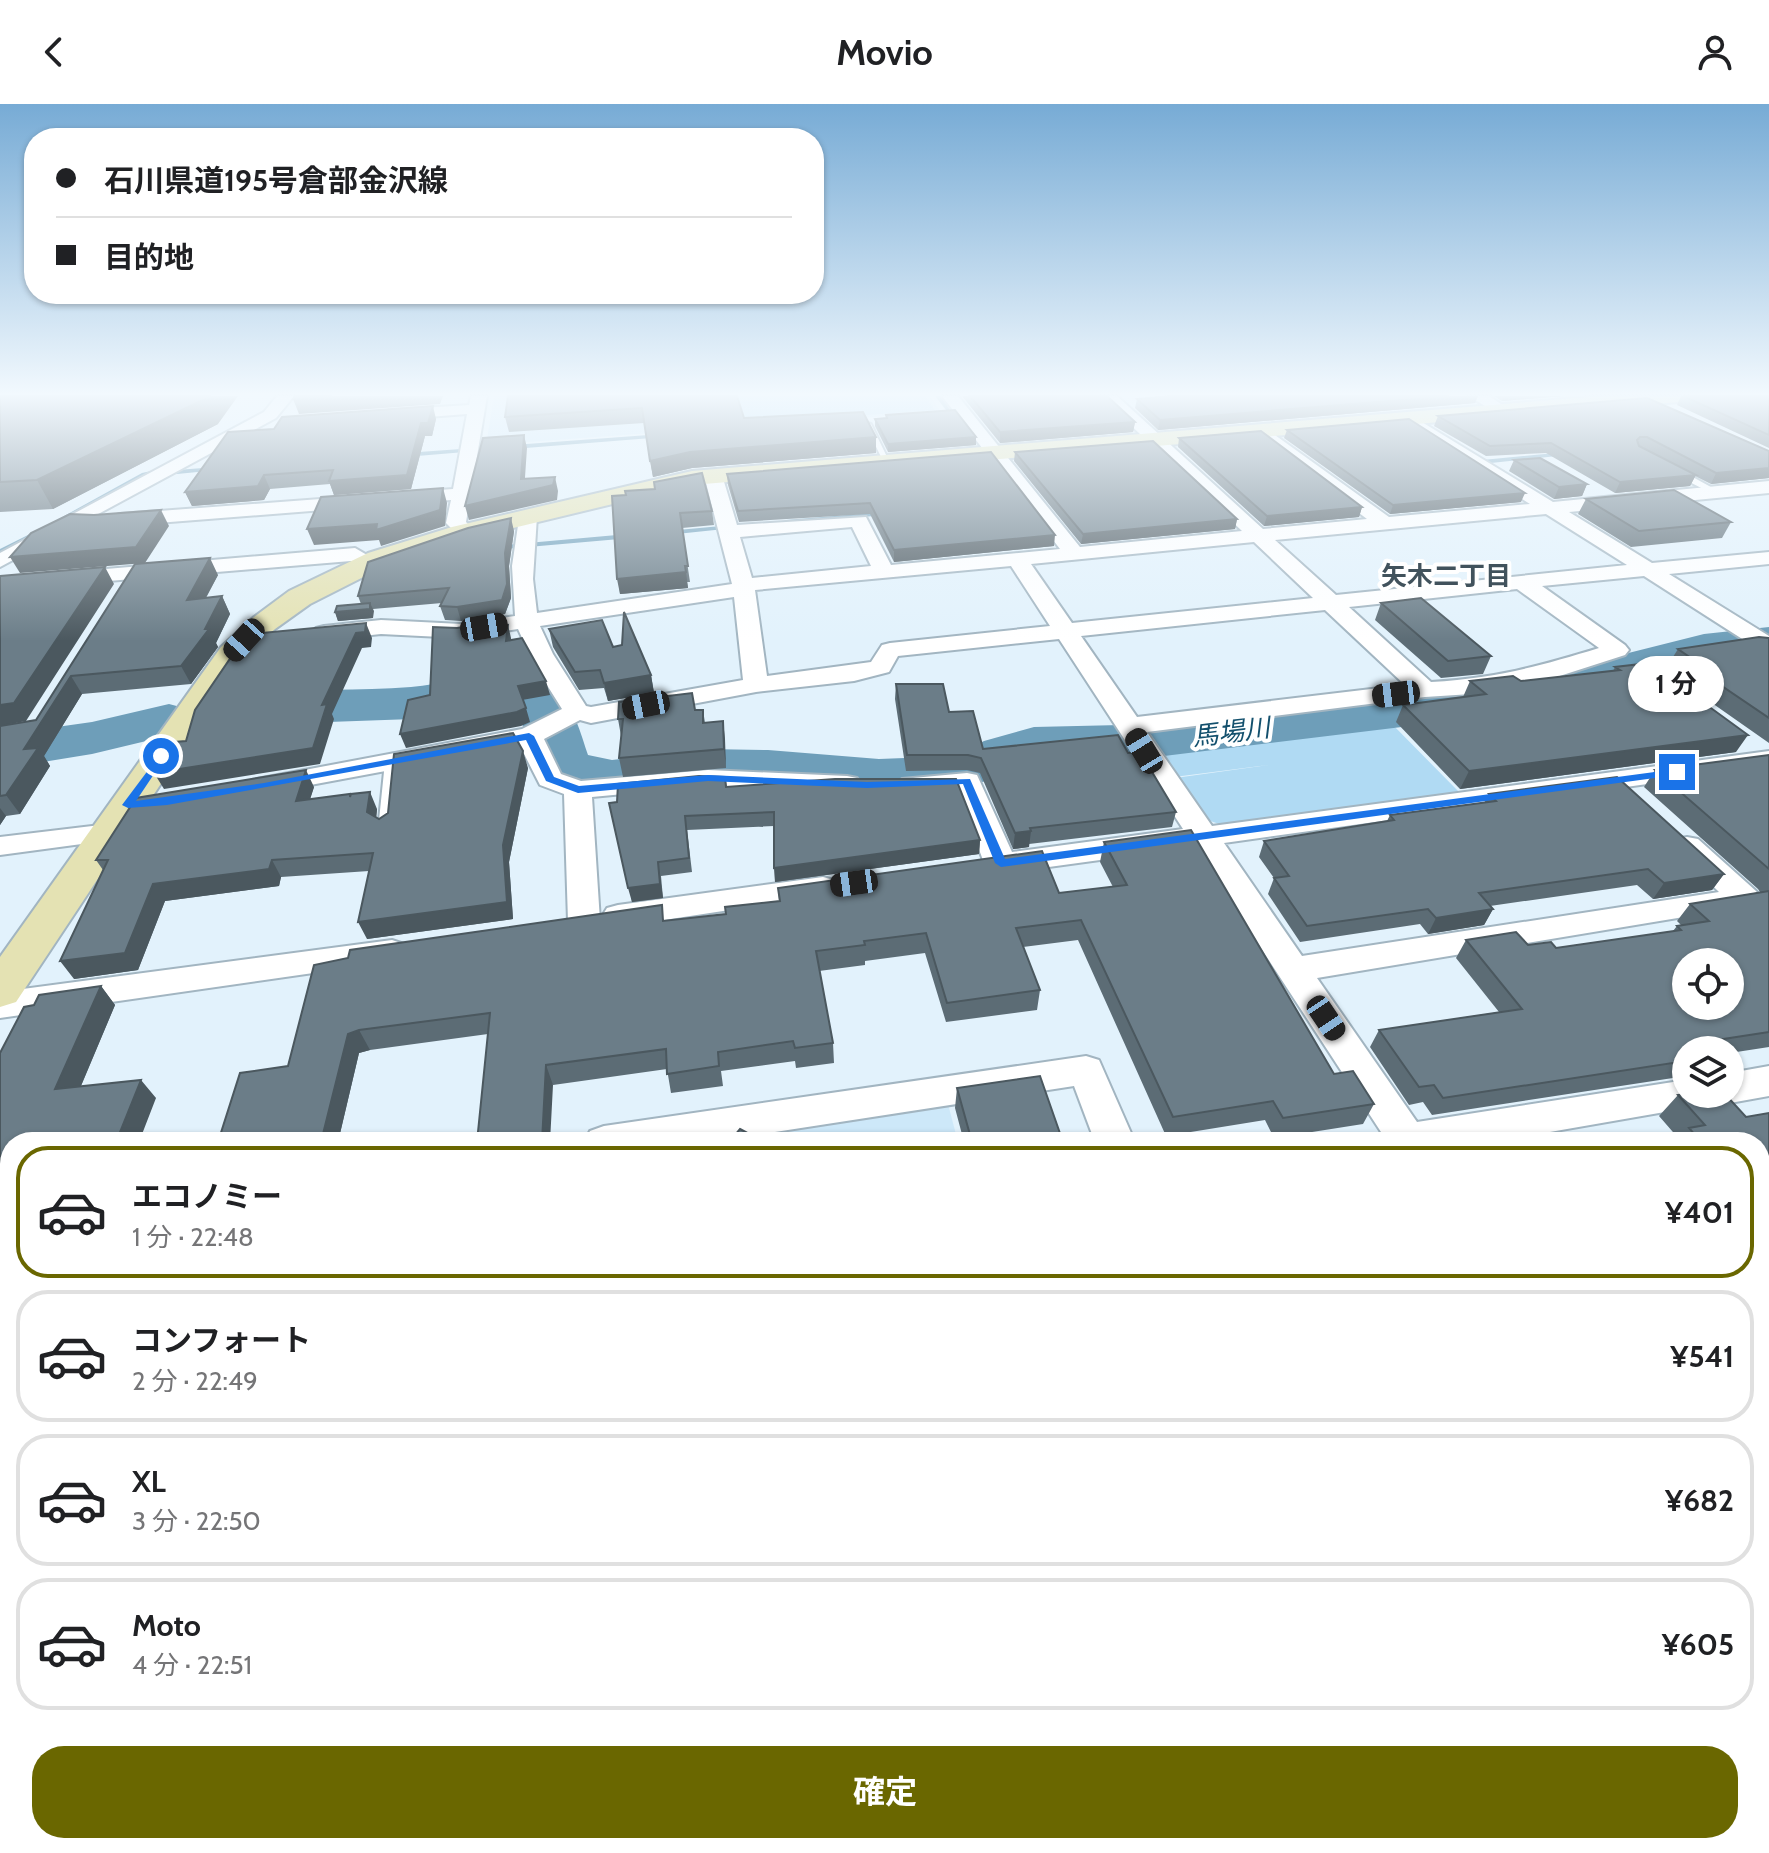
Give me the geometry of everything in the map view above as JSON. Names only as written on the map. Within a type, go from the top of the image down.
[{"type":"main road","points":[[0,991],[220,668],[244,640],[297,597],[369,562],[465,531],[701,478]]},
{"type":"street","points":[[0,561],[156,478]]},
{"type":"street","points":[[464,478],[456,523],[465,531]]},
{"type":"street","points":[[714,478],[744,587],[756,685]]},
{"type":"street","points":[[1014,478],[1074,553]]},
{"type":"street","points":[[1195,478],[1425,690]]},
{"type":"street","points":[[1324,478],[1384,523]]},
{"type":"street","points":[[1504,478],[1759,640]]},
{"type":"street","points":[[309,634],[381,627],[461,631],[744,587],[1769,487]]},
{"type":"street","points":[[1587,488],[1611,502]]},
{"type":"street","points":[[77,520],[102,522],[461,494]]},
{"type":"street","points":[[527,516],[522,580],[527,621],[570,715]]},
{"type":"street","points":[[728,529],[859,521],[884,572]]},
{"type":"street","points":[[0,584],[355,554],[369,562]]},
{"type":"street","points":[[236,791],[533,735],[570,715],[591,715],[756,685],[854,674],[880,667],[890,650],[1769,558]]},
{"type":"street","points":[[1017,559],[1398,1132]]},
{"type":"street","points":[[119,599],[135,573]]},
{"type":"street","points":[[1135,736],[1425,690],[1487,686],[1532,677],[1617,650],[1521,582]]},
{"type":"street","points":[[244,640],[280,637]]},
{"type":"street","points":[[533,735],[550,779],[578,790],[708,778],[874,785],[967,781],[986,865],[1202,837],[1628,791],[1768,759]]},
{"type":"street","points":[[1743,742],[1768,759]]},
{"type":"street","points":[[578,790],[570,924],[846,884]]},
{"type":"street","points":[[128,805],[167,802]]},
{"type":"street","points":[[1293,970],[1745,898],[1663,823]]},
{"type":"street","points":[[0,846],[109,833]]},
{"type":"street","points":[[0,1005],[416,949]]},
{"type":"street","points":[[671,1132],[1086,1070],[1111,1132]]},
{"type":"street","points":[[1744,1085],[1769,1081]]},
{"type":"street","points":[[1459,1132],[1672,1097]]},
{"type":"lane","points":[[1688,478],[1716,492]]},
{"type":"lane","points":[[385,830],[391,762]]},
{"type":"shaded area","points":[[1389,721],[1460,793],[1222,825],[1202,818],[1175,778],[1276,764],[1174,777],[1157,751]]},
{"type":"shaded area","points":[[948,1104],[955,1132],[772,1132]]},
{"type":"building","points":[[0,478],[42,478],[37,480],[0,482]]},
{"type":"building","points":[[195,478],[263,478],[258,486],[185,492]]},
{"type":"building","points":[[330,478],[373,478],[329,481]]},
{"type":"building","points":[[473,478],[555,478],[553,485],[465,506]]},
{"type":"building","points":[[703,478],[712,511],[680,513],[688,566],[685,566],[686,572],[617,579],[612,496],[626,495],[625,491],[655,489],[654,482]]},
{"type":"building","points":[[728,478],[1011,478],[1055,535],[894,550],[870,503],[738,511]]},
{"type":"building","points":[[1036,478],[1192,478],[1237,519],[1083,534]]},
{"type":"building","points":[[1224,478],[1323,478],[1362,507],[1267,516]]},
{"type":"building","points":[[1354,478],[1501,478],[1525,493],[1393,505]]},
{"type":"building","points":[[1543,478],[1575,478],[1587,484],[1559,487]]},
{"type":"building","points":[[1612,478],[1668,478],[1620,482]]},
{"type":"building","points":[[443,488],[440,510],[376,530],[377,524],[307,529],[321,497]]},
{"type":"building","points":[[1674,490],[1731,522],[1639,531],[1586,499]]},
{"type":"building","points":[[161,510],[136,547],[10,557],[31,533],[70,514]]},
{"type":"building","points":[[511,518],[505,553],[507,584],[502,600],[457,607],[440,606],[449,588],[358,596],[368,562],[468,528]]},
{"type":"building","points":[[210,558],[187,600],[222,596],[205,629],[209,629],[181,666],[71,676],[24,749],[38,748],[6,795],[0,796],[0,726],[36,720],[135,564]]},
{"type":"building","points":[[105,567],[14,703],[0,705],[0,576]]},
{"type":"building","points":[[1421,598],[1491,656],[1448,661],[1381,603]]},
{"type":"building","points":[[370,603],[370,609],[335,612],[337,606]]},
{"type":"building","points":[[624,612],[651,675],[604,683],[600,670],[575,672],[549,629],[602,620],[613,647],[622,645]]},
{"type":"building","points":[[494,622],[493,627],[508,625],[506,641],[522,638],[546,681],[518,686],[526,708],[400,734],[408,700],[430,695],[433,627],[457,628]]},
{"type":"building","points":[[366,623],[365,632],[356,633],[322,705],[327,704],[313,748],[154,773],[174,742],[186,741],[195,710],[238,647],[252,634]]},
{"type":"building","points":[[1769,638],[1769,718],[1682,659],[1691,658],[1678,649]]},
{"type":"building","points":[[1649,663],[1748,735],[1469,771],[1403,705],[1486,694],[1470,681],[1513,676],[1521,681],[1620,670],[1615,667]]},
{"type":"building","points":[[896,684],[943,684],[949,712],[973,711],[983,749],[1118,735],[1128,753],[1140,752],[1176,812],[1030,828],[1031,831],[1015,833],[981,758],[968,755],[907,755]]},
{"type":"building","points":[[692,693],[695,710],[703,710],[703,723],[723,721],[724,749],[619,758],[623,719],[618,719],[619,702]]},
{"type":"building","points":[[513,733],[523,751],[503,845],[507,902],[358,922],[373,853],[272,860],[269,869],[153,884],[125,953],[60,961],[108,860],[96,860],[136,798],[306,770],[296,801],[350,794],[350,797],[351,794],[370,792],[367,812],[379,819],[388,813],[394,754]]},
{"type":"building","points":[[1769,755],[1769,869],[1655,770]]},
{"type":"building","points":[[699,776],[725,777],[726,787],[835,779],[956,779],[980,840],[774,868],[774,812],[685,816],[689,858],[658,862],[660,884],[628,888],[609,803],[617,802],[618,784]]},
{"type":"building","points":[[1617,777],[1724,874],[1664,883],[1648,869],[1479,893],[1493,909],[1436,918],[1428,909],[1307,926],[1274,878],[1289,876],[1264,841],[1394,820],[1390,815],[1496,801],[1489,794]]},
{"type":"building","points":[[1191,830],[1334,1074],[1353,1071],[1374,1104],[1283,1118],[1273,1101],[1173,1117],[1081,920],[1016,928],[1040,990],[947,1003],[926,933],[816,951],[833,1043],[795,1048],[793,1041],[718,1052],[719,1066],[667,1074],[666,1049],[546,1065],[543,1132],[478,1132],[490,1013],[348,1034],[324,1132],[221,1132],[240,1073],[288,1066],[314,965],[348,958],[350,950],[662,905],[663,921],[726,914],[725,907],[780,901],[778,888],[1042,851],[1059,893],[1127,885],[1104,842]]},
{"type":"building","points":[[1769,891],[1769,1032],[1743,1036],[1672,1036],[1672,1063],[1443,1098],[1434,1085],[1419,1087],[1379,1030],[1522,1009],[1466,940],[1516,932],[1528,945],[1551,942],[1556,948],[1681,930],[1677,926],[1709,921],[1690,904]]},
{"type":"building","points":[[101,986],[55,1089],[141,1080],[120,1132],[0,1132],[0,1053],[24,1007],[34,1005],[39,995]]},
{"type":"building","points":[[1040,1076],[1060,1132],[969,1132],[957,1088]]},
{"type":"building","points":[[1690,1108],[1738,1108],[1746,1117],[1769,1113],[1769,1132],[1692,1132],[1689,1128],[1705,1125]]},
{"type":"waterway","points":[[58,521],[137,478]]},
{"type":"waterway","points":[[786,522],[883,514]]},
{"type":"waterway","points":[[667,533],[732,527]]},
{"type":"waterway","points":[[0,552],[42,530]]},
{"type":"waterway","points":[[495,548],[628,536]]},
{"type":"waterway","name":"馬場川","points":[[239,713],[300,707],[413,703],[514,689],[539,702],[551,725],[563,764],[583,775],[612,777],[706,766],[768,767],[879,776],[930,774],[979,767],[1004,753],[1034,743],[1164,740],[1517,697],[1549,691],[1672,655],[1736,643],[1769,641]]},
{"type":"waterway","name":"馬場川","points":[[0,752],[92,738],[169,720]]},
{"type":"district","name":"矢木二丁目","points":[[1446,576]]},
{"type":"route","points":[[161,756],[128,805],[167,802],[264,786],[529,736],[544,773],[557,784],[578,790],[708,778],[867,785],[967,781],[1001,863],[1677,772]]}]
